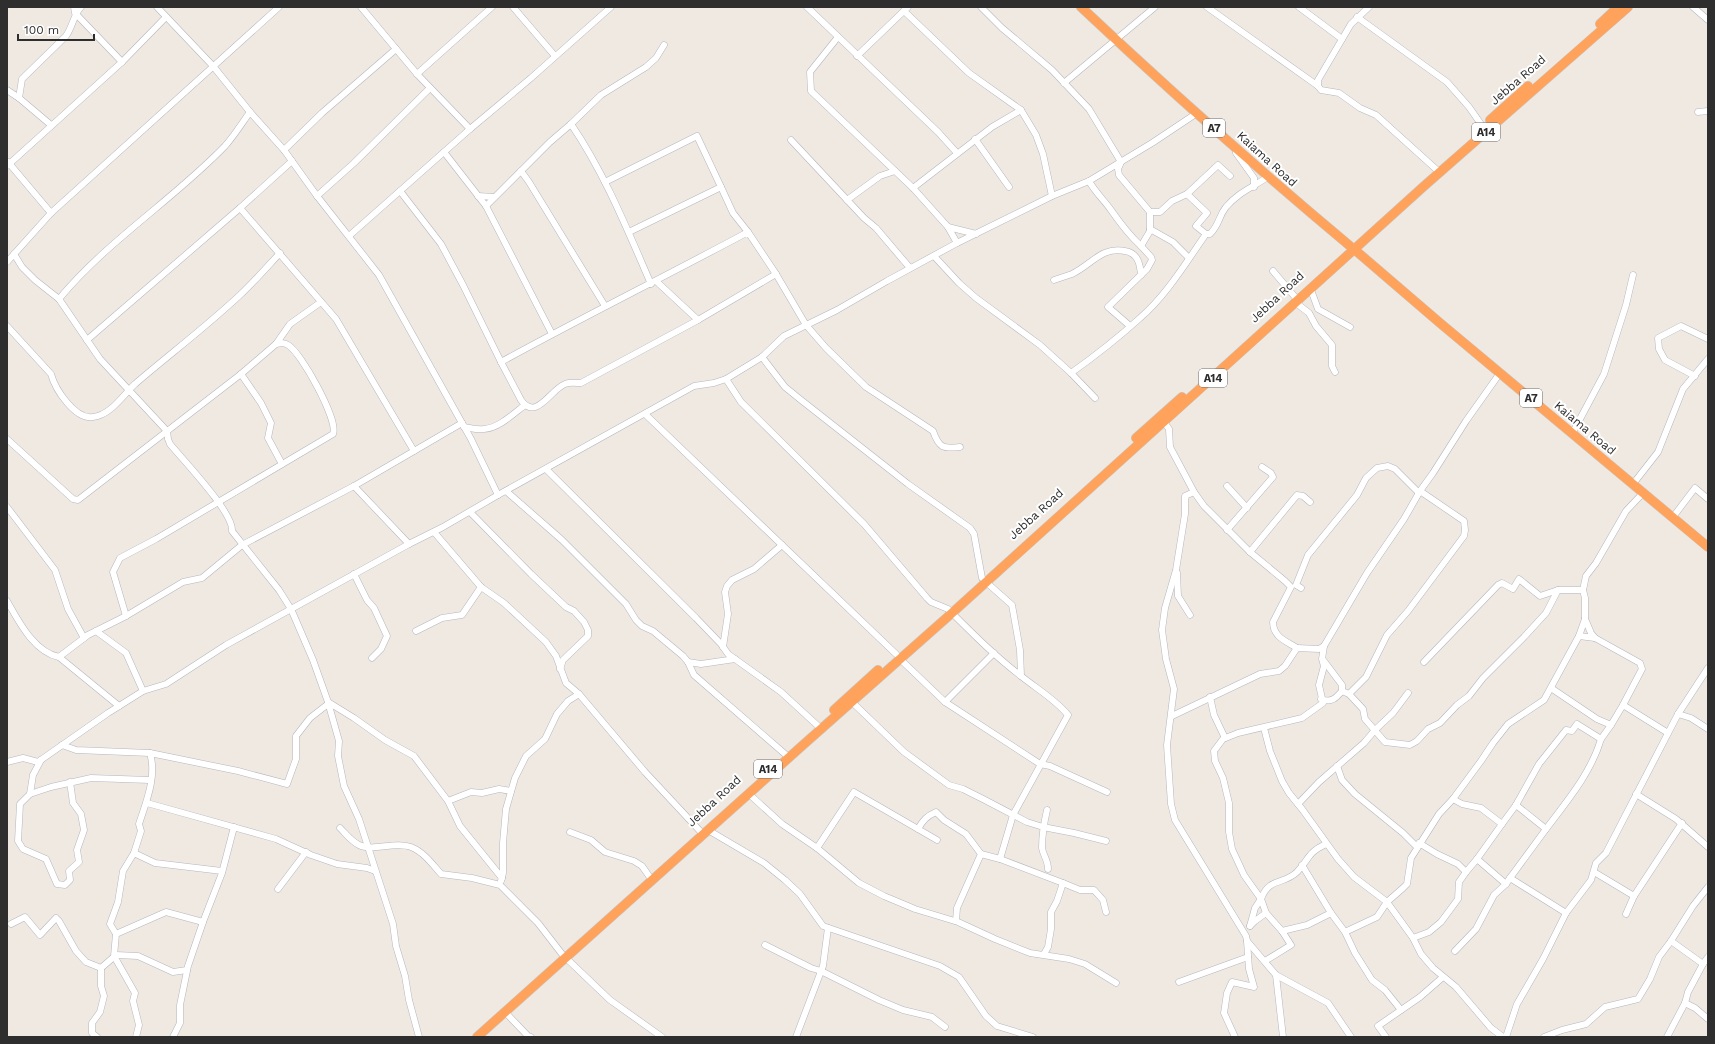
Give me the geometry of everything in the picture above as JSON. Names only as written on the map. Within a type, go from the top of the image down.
[{"type":"highway","name":"Kaiama Road","points":[[1081,7],[1197,113],[1352,248],[1708,547]]},
{"type":"highway","points":[[1618,11],[1628,7]]},
{"type":"highway","name":"Jebba Road","points":[[984,580],[1164,422],[1483,127],[1618,11]]},
{"type":"highway","name":"Jebba Road","points":[[469,1037],[564,956],[704,830],[785,754],[950,611],[1159,417],[1256,333],[1296,300],[1311,290],[1352,248],[1423,188],[1618,11]]},
{"type":"highway","name":"Jebba Road","points":[[477,1037],[649,876],[749,794],[852,702],[898,657]]},
{"type":"street","points":[[19,98],[22,79],[66,36],[70,30],[75,10],[81,7]]},
{"type":"street","points":[[157,7],[213,66],[250,112],[284,150],[316,196],[379,275],[463,425],[498,495]]},
{"type":"street","points":[[7,262],[51,213],[279,7]]},
{"type":"street","points":[[361,7],[417,74],[470,129]]},
{"type":"street","points":[[417,74],[492,7]]},
{"type":"street","points":[[513,7],[555,56]]},
{"type":"street","points":[[349,236],[611,7]]},
{"type":"street","points":[[807,7],[938,132],[957,153]]},
{"type":"street","points":[[981,7],[1002,28],[1052,70],[1089,109],[1121,162]]},
{"type":"street","points":[[1064,83],[1155,7]]},
{"type":"street","points":[[1207,7],[1318,86],[1321,90],[1339,93],[1360,108],[1376,115],[1437,170]]},
{"type":"street","points":[[1299,7],[1342,39]]},
{"type":"street","points":[[1318,86],[1318,80],[1342,39],[1357,17],[1369,7]]},
{"type":"street","points":[[1693,7],[1708,20]]},
{"type":"street","points":[[857,56],[906,9],[969,73],[1021,110],[1036,135],[1043,154],[1052,196]]},
{"type":"street","points":[[75,10],[122,62]]},
{"type":"street","points":[[1357,17],[1447,82],[1469,107],[1483,127]]},
{"type":"street","points":[[51,213],[8,164],[122,62],[166,18]]},
{"type":"street","points":[[838,37],[810,72],[811,91],[913,188],[948,227],[957,244]]},
{"type":"street","points":[[486,206],[520,171],[601,96],[646,67],[656,58],[664,46]]},
{"type":"street","points":[[284,150],[322,113],[396,49]]},
{"type":"street","points":[[316,196],[354,163],[430,88]]},
{"type":"street","points":[[7,90],[19,98],[51,126]]},
{"type":"street","points":[[913,188],[992,126],[1021,110]]},
{"type":"street","points":[[1698,112],[1708,111]]},
{"type":"street","points":[[59,299],[73,282],[114,244],[165,202],[226,145],[250,112]]},
{"type":"street","points":[[7,762],[23,758],[38,762],[143,691],[166,684],[226,645],[409,544],[434,532],[694,386],[726,380],[762,357],[784,336],[837,310],[910,268],[976,234],[1052,196],[1089,180],[1121,162],[1197,113]]},
{"type":"street","points":[[571,124],[605,182],[654,283],[698,320]]},
{"type":"street","points":[[605,182],[697,136],[733,212],[776,274],[806,325],[826,348],[866,387],[933,431],[938,444],[944,448],[960,447]]},
{"type":"street","points":[[975,139],[1009,187]]},
{"type":"street","points":[[791,140],[847,200],[876,228],[910,268]]},
{"type":"street","points":[[1236,147],[1236,153],[1254,178],[1254,187]]},
{"type":"street","points":[[444,152],[486,206],[552,334]]},
{"type":"street","points":[[87,340],[240,208],[292,161]]},
{"type":"street","points":[[1121,162],[1118,169],[1119,175],[1150,212],[1150,229],[1141,246]]},
{"type":"street","points":[[1150,212],[1160,212],[1172,201],[1187,194],[1218,165],[1230,176]]},
{"type":"street","points":[[520,171],[529,182],[605,306]]},
{"type":"street","points":[[847,200],[880,176],[896,171]]},
{"type":"street","points":[[1071,373],[1089,361],[1141,318],[1172,282],[1206,234],[1210,234],[1217,227],[1225,209],[1246,189],[1254,187],[1269,176]]},
{"type":"street","points":[[1089,180],[1093,190],[1110,209],[1129,235],[1141,246],[1152,260],[1147,269],[1108,307],[1130,326]]},
{"type":"street","points":[[629,232],[721,187]]},
{"type":"street","points":[[400,191],[441,244],[464,285],[501,362],[525,405],[530,408],[536,407],[566,384],[581,383],[698,320],[776,274]]},
{"type":"street","points":[[1187,194],[1207,213],[1196,226],[1206,234]]},
{"type":"street","points":[[478,196],[494,197]]},
{"type":"street","points":[[240,208],[336,319],[414,451]]},
{"type":"street","points":[[948,227],[976,234]]},
{"type":"street","points":[[1150,229],[1173,242],[1189,258]]},
{"type":"street","points":[[501,362],[605,306],[654,283],[748,232]]},
{"type":"street","points":[[1054,280],[1072,273],[1103,253],[1113,250],[1128,251],[1134,254],[1138,259],[1141,275]]},
{"type":"street","points":[[7,326],[51,374],[54,385],[76,413],[85,417],[93,417],[109,410],[129,389],[240,295],[280,253]]},
{"type":"street","points":[[14,254],[22,267],[35,280],[59,299],[100,359],[167,431],[170,444],[218,502],[233,526],[232,531],[279,590],[291,609],[313,660],[328,703],[338,741],[338,756],[344,786],[359,819],[393,924],[396,946],[406,976],[409,1000],[419,1037]]},
{"type":"street","points":[[934,256],[955,279],[976,298],[1040,344],[1095,398]]},
{"type":"street","points":[[1273,271],[1296,300],[1309,313],[1316,326],[1332,345],[1332,366],[1335,372]]},
{"type":"street","points":[[1572,434],[1604,374],[1626,305],[1633,275]]},
{"type":"street","points":[[1311,290],[1318,309],[1350,327]]},
{"type":"street","points":[[7,439],[73,499],[78,500],[241,374],[276,344],[290,324],[321,302]]},
{"type":"street","points":[[1695,376],[1665,360],[1659,349],[1658,338],[1681,326],[1708,339]]},
{"type":"street","points":[[126,616],[113,572],[120,558],[331,436],[335,431],[325,402],[304,365],[288,345],[283,343],[276,344]]},
{"type":"street","points":[[762,357],[785,387],[908,484],[970,528],[974,534],[984,580],[1012,605],[1020,650],[1021,676]]},
{"type":"street","points":[[1633,484],[1658,452],[1683,389],[1708,360]]},
{"type":"street","points":[[1265,961],[1291,945],[1282,931],[1266,913],[1261,899],[1244,875],[1232,849],[1229,832],[1229,803],[1214,751],[1225,738],[1238,733],[1302,718],[1323,702],[1321,699],[1319,685],[1324,666],[1322,659],[1324,646],[1367,573],[1404,519],[1419,492],[1434,473],[1466,421],[1500,373]]},
{"type":"street","points":[[241,374],[261,402],[271,423],[268,438],[282,464]]},
{"type":"street","points":[[726,380],[741,402],[864,524],[931,602],[950,611],[994,653],[1021,676],[1058,702],[1068,715],[1013,815],[1000,859]]},
{"type":"street","points":[[59,657],[96,630],[126,616],[183,582],[202,578],[242,545],[354,486],[414,451],[463,425],[484,429],[492,427],[505,420],[525,405]]},
{"type":"street","points":[[645,414],[945,702],[1040,764],[1050,766],[1107,792]]},
{"type":"street","points":[[1164,422],[1169,430],[1170,447],[1194,492],[1204,506],[1250,552],[1285,581],[1291,588],[1273,622],[1273,628],[1276,635],[1297,648],[1319,649],[1324,646]]},
{"type":"street","points":[[1301,588],[1296,585],[1308,555],[1357,496],[1366,478],[1377,468],[1388,466],[1395,469],[1419,492],[1464,521],[1464,536],[1408,611],[1387,635],[1366,677],[1349,694]]},
{"type":"street","points":[[1227,530],[1273,477],[1271,472],[1262,467]]},
{"type":"street","points":[[546,470],[696,618],[728,654],[781,692],[817,726]]},
{"type":"street","points":[[354,486],[409,544]]},
{"type":"street","points":[[1227,486],[1247,508]]},
{"type":"street","points":[[1673,517],[1695,488],[1708,499]]},
{"type":"street","points":[[506,491],[562,540],[626,604],[636,620],[642,626],[653,631],[688,662],[694,675],[785,754]]},
{"type":"street","points":[[1194,492],[1185,496],[1176,570],[1165,608],[1162,630],[1166,658],[1174,689],[1172,716],[1167,745],[1171,804],[1175,820],[1247,938],[1276,975],[1328,1003],[1351,1037]]},
{"type":"street","points":[[1345,932],[1377,917],[1386,902],[1394,897],[1407,884],[1411,858],[1439,814],[1508,724],[1544,700],[1579,636],[1585,619],[1585,598],[1583,590],[1586,576],[1596,563],[1626,511],[1643,493]]},
{"type":"street","points":[[1250,552],[1297,495],[1303,496],[1310,502]]},
{"type":"street","points":[[7,507],[56,570],[68,609],[84,638]]},
{"type":"street","points":[[470,512],[531,574],[566,607],[574,611],[584,622],[588,630],[588,636],[563,660],[560,670]]},
{"type":"street","points":[[434,532],[481,587],[504,603],[546,642],[556,656],[566,683],[579,694],[645,772],[704,830],[764,863],[800,894],[819,922],[828,928],[940,966],[959,978],[986,1016],[997,1026],[1033,1037]]},
{"type":"street","points":[[723,647],[728,614],[725,592],[727,586],[732,580],[754,569],[782,545]]},
{"type":"street","points":[[1176,570],[1178,596],[1190,615]]},
{"type":"street","points":[[354,574],[367,600],[374,608],[387,636],[381,649],[372,658]]},
{"type":"street","points":[[1424,662],[1498,585],[1502,584],[1513,589],[1520,579],[1540,596],[1558,590],[1583,590]]},
{"type":"street","points":[[416,631],[442,618],[462,615],[481,587]]},
{"type":"street","points":[[1169,594],[1178,590]]},
{"type":"street","points":[[1342,691],[1349,694],[1363,710],[1365,718],[1385,742],[1410,745],[1418,741],[1428,729],[1440,723],[1457,705],[1469,696],[1483,678],[1546,613],[1558,590]]},
{"type":"street","points":[[7,601],[22,628],[49,655],[59,657],[119,706]]},
{"type":"street","points":[[1585,619],[1591,633],[1595,638]]},
{"type":"street","points":[[96,630],[126,652],[143,691]]},
{"type":"street","points":[[1455,951],[1476,929],[1494,896],[1506,884],[1579,785],[1597,753],[1601,739],[1623,705],[1642,669],[1640,663],[1595,638],[1579,636]]},
{"type":"street","points":[[1172,716],[1260,674],[1279,671],[1285,666],[1297,648]]},
{"type":"street","points":[[945,702],[994,653]]},
{"type":"street","points":[[688,662],[701,664],[735,659]]},
{"type":"street","points":[[1321,699],[1327,701],[1334,700],[1342,691],[1342,685],[1322,659]]},
{"type":"street","points":[[1264,728],[1275,767],[1289,793],[1326,844],[1354,877],[1386,902],[1413,938],[1421,954],[1433,968],[1456,987],[1491,1028],[1504,1037],[1517,1004],[1543,959],[1566,913],[1591,880],[1596,863],[1606,853],[1678,714],[1708,668]]},
{"type":"street","points":[[1551,688],[1597,719],[1611,725]]},
{"type":"street","points":[[1298,804],[1319,782],[1364,743],[1393,713],[1408,693]]},
{"type":"street","points":[[500,885],[502,878],[506,809],[515,778],[526,756],[545,739],[557,714],[568,701],[579,694]]},
{"type":"street","points":[[1210,697],[1214,715],[1225,738]]},
{"type":"street","points":[[852,702],[904,752],[949,785],[976,796],[1027,822],[1106,841]]},
{"type":"street","points":[[62,745],[76,750],[150,753],[238,771],[287,784],[296,759],[296,736],[310,718],[328,703]]},
{"type":"street","points":[[328,703],[354,718],[385,740],[414,756],[448,801],[460,826],[502,878]]},
{"type":"street","points":[[1623,705],[1668,733]]},
{"type":"street","points":[[1678,714],[1692,718],[1708,729]]},
{"type":"street","points":[[1413,938],[1429,932],[1441,922],[1458,899],[1459,882],[1516,805],[1539,764],[1566,730],[1572,731],[1577,724],[1601,739]]},
{"type":"street","points":[[136,1037],[139,1025],[133,1001],[135,993],[114,956],[116,934],[110,924],[118,902],[123,871],[134,853],[141,831],[139,824],[150,794],[152,768],[150,753]]},
{"type":"street","points":[[30,794],[33,775],[41,760]]},
{"type":"street","points":[[1337,766],[1342,780],[1355,794],[1418,845],[1458,864],[1466,872]]},
{"type":"street","points":[[70,782],[73,803],[81,814],[84,830],[77,850],[79,862],[69,871],[70,880],[65,885],[57,884],[46,859],[23,849],[18,841],[20,804],[30,794],[70,782],[90,778],[150,780]]},
{"type":"street","points":[[448,801],[470,792],[482,793],[498,789],[511,791]]},
{"type":"street","points":[[817,848],[854,792],[937,840]]},
{"type":"street","points":[[749,794],[782,824],[817,848],[860,883],[884,896],[915,909],[956,921],[994,939],[1030,953],[1068,958],[1085,964],[1116,983]]},
{"type":"street","points":[[1636,794],[1664,810],[1682,823],[1708,847]]},
{"type":"street","points":[[1452,799],[1462,804],[1481,808],[1502,824]]},
{"type":"street","points":[[147,803],[276,839],[337,864],[367,868],[375,871]]},
{"type":"street","points":[[1516,805],[1546,829]]},
{"type":"street","points":[[1047,810],[1043,827],[1042,848],[1048,863],[1048,869]]},
{"type":"street","points":[[918,829],[922,821],[929,815],[936,812],[944,820],[966,834],[981,854],[1000,859],[1080,890],[1094,890],[1103,900],[1106,912]]},
{"type":"street","points":[[1626,914],[1634,896],[1682,823]]},
{"type":"street","points":[[173,1037],[180,1023],[180,1005],[187,970],[202,922],[222,871],[234,827]]},
{"type":"street","points":[[340,828],[357,844],[367,847],[396,844],[411,847],[427,858],[442,874],[472,878],[500,885],[538,923],[564,956],[610,1000],[662,1037]]},
{"type":"street","points":[[570,832],[591,840],[605,852],[630,859],[640,864],[649,876]]},
{"type":"street","points":[[1235,1037],[1224,1013],[1227,993],[1232,982],[1254,986],[1249,969],[1247,938],[1255,908],[1261,899],[1264,890],[1270,884],[1296,872],[1315,849],[1326,844]]},
{"type":"street","points":[[278,889],[306,852]]},
{"type":"street","points":[[134,853],[155,863],[222,871]]},
{"type":"street","points":[[956,921],[957,908],[981,854]]},
{"type":"street","points":[[1477,859],[1506,884]]},
{"type":"street","points":[[1302,865],[1330,913],[1345,932],[1355,953],[1372,980],[1385,990],[1401,1010]]},
{"type":"street","points":[[1594,872],[1634,896]]},
{"type":"street","points":[[1510,878],[1566,913]]},
{"type":"street","points":[[1044,954],[1048,947],[1052,929],[1051,912],[1057,901],[1063,883]]},
{"type":"street","points":[[1544,1037],[1562,1030],[1586,1024],[1604,1007],[1638,999],[1650,978],[1659,957],[1693,906],[1708,887]]},
{"type":"street","points":[[116,934],[166,912],[202,922]]},
{"type":"street","points":[[1250,926],[1266,913]]},
{"type":"street","points":[[1282,931],[1307,925],[1330,913]]},
{"type":"street","points":[[11,924],[26,917],[40,934],[56,918],[81,957],[86,962],[101,968]]},
{"type":"street","points":[[796,1037],[822,971],[828,928]]},
{"type":"street","points":[[1671,941],[1703,964]]},
{"type":"street","points":[[765,946],[811,968],[822,971],[879,1000],[903,1010],[932,1017],[945,1027]]},
{"type":"street","points":[[97,1037],[92,1033],[92,1023],[100,1012],[104,996],[101,986],[101,968],[116,954],[138,956],[173,972],[187,970]]},
{"type":"street","points":[[1179,982],[1248,957]]},
{"type":"street","points":[[1667,1037],[1685,1004],[1688,992],[1708,957]]},
{"type":"street","points":[[1276,975],[1283,1037]]},
{"type":"street","points":[[1386,1037],[1378,1026],[1420,997],[1443,977]]},
{"type":"street","points":[[1685,1004],[1695,1008],[1708,1019]]},
{"type":"street","points":[[505,1012],[528,1036],[531,1037]]}]
